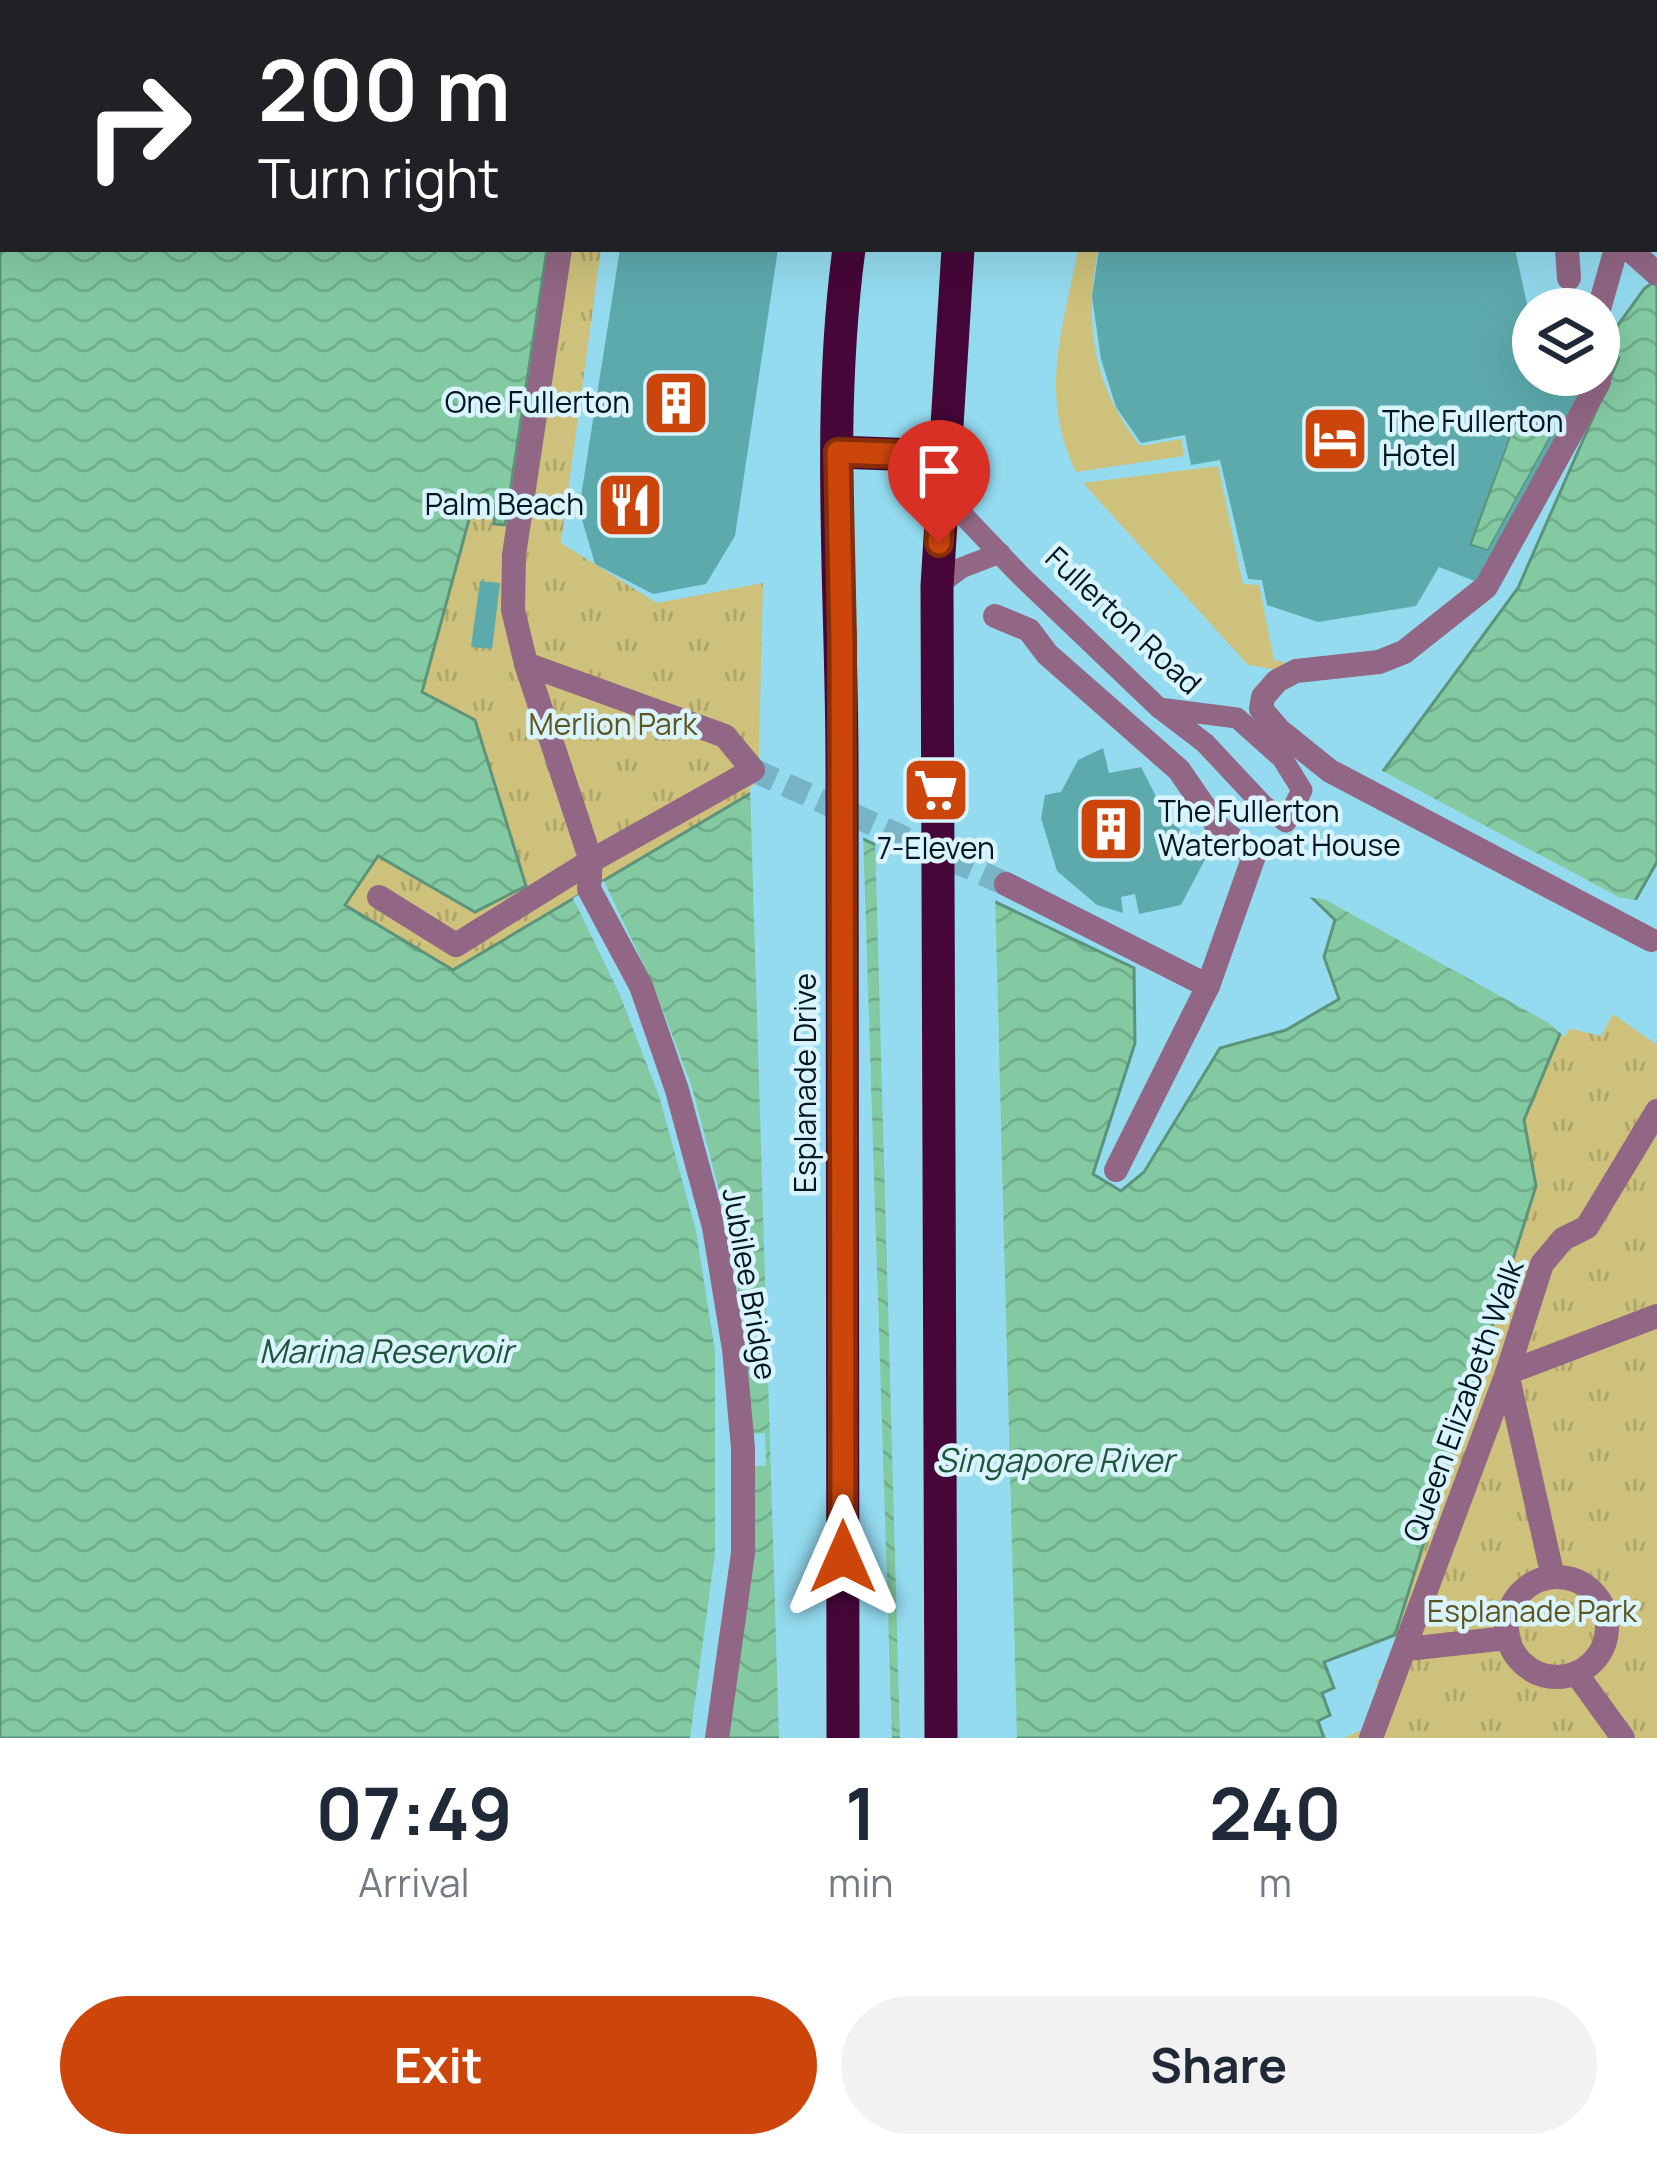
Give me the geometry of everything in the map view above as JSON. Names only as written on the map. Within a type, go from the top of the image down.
[{"type":"highway","points":[[849,252],[839,320],[838,440],[943,456]]},
{"type":"highway","points":[[941,1738],[937,586],[958,252]]},
{"type":"highway","name":"Esplanade Drive","points":[[838,440],[843,1738]]},
{"type":"street","points":[[560,252],[514,555],[514,610],[526,664],[591,861]]},
{"type":"street","points":[[1567,252],[1569,278]]},
{"type":"street","points":[[1605,288],[1615,252]]},
{"type":"street","points":[[1632,252],[1657,274]]},
{"type":"street","points":[[1591,396],[1486,587],[1404,652],[1379,662],[1296,670],[1263,697],[1261,709],[1330,771],[1651,940]]},
{"type":"street","points":[[995,616],[1029,630],[1048,654],[1179,770],[1218,827],[1254,856],[1208,986],[1116,1170]]},
{"type":"street","points":[[379,897],[456,945],[591,861],[753,770],[725,736],[526,664]]},
{"type":"street","name":"Jubilee Bridge","points":[[591,861],[589,889],[640,986],[677,1090],[714,1227],[734,1349],[743,1448],[743,1553],[717,1738]]},
{"type":"street","points":[[1006,884],[1208,986]]},
{"type":"street","name":"Queen Elizabeth Walk","points":[[1371,1738],[1507,1373],[1542,1264],[1563,1239],[1587,1227],[1657,1112]]},
{"type":"street","points":[[1553,1577],[1507,1373],[1657,1316]]},
{"type":"street","points":[[1553,1577],[1588,1587],[1606,1616],[1607,1636],[1601,1651],[1593,1663],[1576,1673],[1552,1677],[1532,1671],[1516,1656],[1508,1638],[1508,1614],[1518,1595],[1534,1582],[1553,1577]]},
{"type":"street","points":[[1406,1649],[1508,1638]]},
{"type":"street","points":[[1576,1673],[1623,1738]]},
{"type":"lane","points":[[943,456],[962,514],[1000,553]]},
{"type":"lane","name":"Fullerton Road","points":[[937,586],[961,568],[1000,553],[1159,708],[1205,743],[1263,805],[1286,822],[1302,790],[1282,758],[1237,718],[1159,708]]},
{"type":"green space","name":"Merlion Park","points":[[547,252],[601,252],[561,543],[657,603],[763,583],[758,789],[453,970],[345,905],[378,856],[475,912],[421,692],[473,504],[496,503],[494,524],[505,524]]},
{"type":"green space","points":[[1077,252],[1098,252],[1092,328],[1111,399],[1140,446],[1181,439],[1184,456],[1076,472],[1058,415],[1061,335]]},
{"type":"green space","points":[[1218,466],[1243,584],[1259,585],[1274,660],[1284,662],[1283,671],[1248,665],[1083,483]]},
{"type":"green space","name":"Esplanade Park","points":[[1613,1014],[1657,1045],[1657,1738],[1343,1738],[1391,1718],[1376,1680],[1408,1667],[1395,1635],[1536,1186],[1524,1120],[1563,1027],[1601,1036]]},
{"type":"water","points":[[0,252],[547,252],[505,525],[494,524],[495,504],[473,505],[422,692],[475,720],[526,886],[475,912],[378,856],[345,905],[453,970],[758,789],[1134,968],[1135,1043],[1093,1174],[1121,1191],[1144,1172],[1220,1048],[1286,1030],[1339,999],[1324,957],[1335,920],[1299,885],[1518,588],[1602,396],[1620,396],[1620,322],[1657,279],[1657,862],[1563,1027],[1524,1120],[1536,1186],[1395,1635],[1324,1662],[1334,1688],[1322,1693],[1330,1715],[1318,1721],[1324,1738],[0,1738]]},
{"type":"water","points":[[1517,416],[1554,431],[1488,551],[1470,545]]},
{"type":"pier","points":[[1377,768],[1619,897],[1641,901],[1565,1037],[1549,1023],[1326,900],[1302,896],[1294,888],[1293,883]]},
{"type":"pier","points":[[758,783],[863,831],[892,1738],[779,1738],[750,787]]},
{"type":"pier","points":[[875,837],[995,893],[1017,1738],[900,1738]]},
{"type":"pier","points":[[604,881],[652,982],[692,1087],[728,1224],[746,1346],[752,1434],[765,1433],[766,1466],[754,1466],[727,1738],[690,1738],[715,1553],[715,1351],[696,1231],[659,1096],[620,995],[573,898]]},
{"type":"building","name":"One Fullerton","points":[[620,252],[778,252],[735,536],[706,584],[653,594],[595,564],[579,509]]},
{"type":"building","name":"The Fullerton Hotel","points":[[1099,252],[1516,252],[1523,288],[1512,288],[1512,396],[1585,396],[1482,584],[1439,567],[1416,606],[1318,622],[1267,605],[1262,580],[1248,579],[1220,460],[1191,465],[1185,435],[1141,443],[1116,407],[1101,359],[1092,297]],"holes":[[[1517,416],[1554,431],[1488,551],[1469,545]]]},
{"type":"building","points":[[480,581],[500,583],[492,649],[471,647]]},
{"type":"building","name":"The Fullerton Waterboat House","points":[[1103,748],[1109,773],[1141,767],[1168,820],[1209,852],[1181,905],[1139,914],[1135,894],[1121,897],[1123,913],[1097,905],[1057,871],[1041,818],[1045,795],[1061,792],[1078,760]]},
{"type":"tunnel","points":[[753,770],[1006,884]]},
{"type":"place","name":"One Fullerton","points":[[676,403]]},
{"type":"place","name":"The Fullerton Hotel","points":[[1335,439]]},
{"type":"place","name":"Palm Beach","points":[[630,505]]},
{"type":"place","name":"7-Eleven","points":[[936,790]]},
{"type":"place","name":"The Fullerton Waterboat House","points":[[1111,829]]},
{"type":"route","points":[[843,1557],[838,452],[943,456],[939,543]]},
{"type":"water label","name":"Marina Reservoir","points":[[386,1351]]},
{"type":"water label","name":"Singapore River","points":[[1055,1460]]}]
